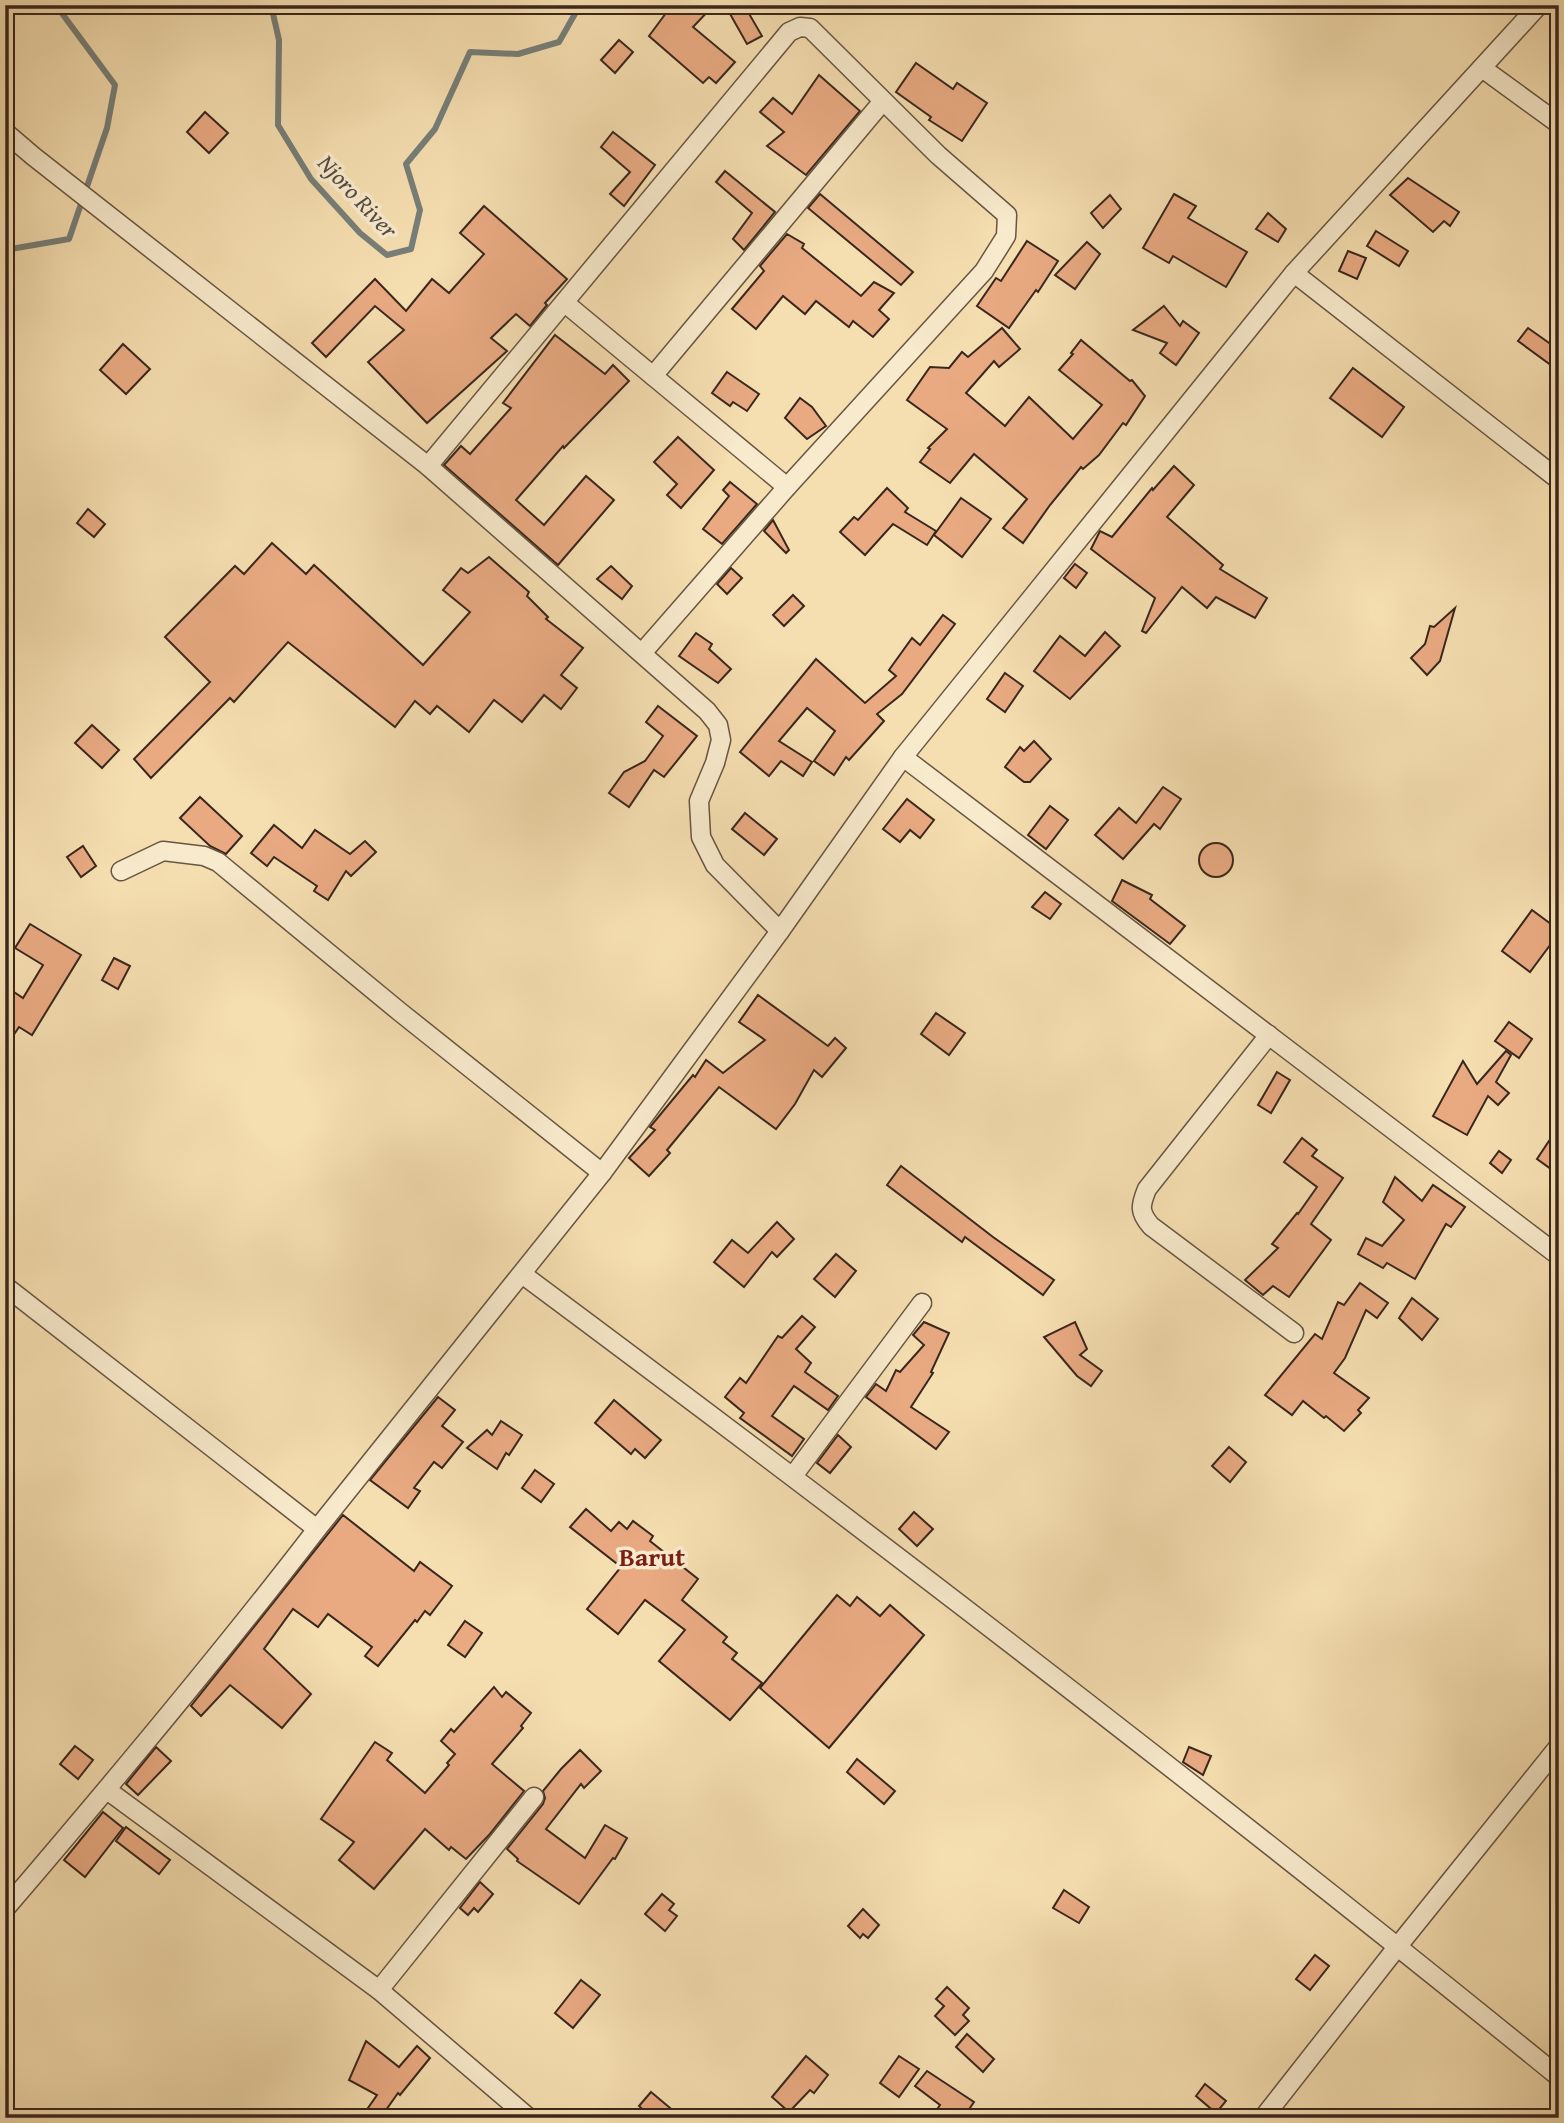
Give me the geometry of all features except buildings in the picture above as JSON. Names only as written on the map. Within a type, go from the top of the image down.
[{"type":"street","points":[[5,1909],[258,1606],[602,1173],[780,931],[903,757],[1294,273],[1539,5]]},
{"type":"street","points":[[428,466],[789,32],[800,27],[810,28],[938,155],[1007,215],[1006,236],[984,271],[787,487],[642,653]]},
{"type":"street","points":[[1482,68],[1559,124]]},
{"type":"street","points":[[653,376],[883,100]]},
{"type":"street","points":[[5,132],[428,466],[707,711],[718,725],[721,740],[715,763],[699,801],[701,837],[715,865],[780,931]]},
{"type":"street","points":[[1294,273],[1559,480]]},
{"type":"street","points":[[565,303],[787,487]]},
{"type":"street","points":[[903,757],[1559,1256]]},
{"type":"street","points":[[121,871],[163,851],[204,856],[218,862],[602,1173]]},
{"type":"street","points":[[1269,1035],[1147,1189],[1140,1206],[1142,1215],[1151,1226],[1294,1333]]},
{"type":"street","points":[[522,1274],[793,1476],[1398,1945],[1559,2077]]},
{"type":"street","points":[[5,1286],[317,1529]]},
{"type":"street","points":[[793,1476],[922,1303]]},
{"type":"street","points":[[1263,2118],[1559,1746]]},
{"type":"street","points":[[107,1790],[379,1990],[529,2118]]},
{"type":"street","points":[[379,1990],[534,1797]]},
{"type":"waterway","name":"Njoro River","points":[[5,250],[69,239],[107,128],[115,85],[58,8],[59,5]]},
{"type":"waterway","name":"Njoro River","points":[[271,5],[279,40],[278,125],[311,179],[360,233],[387,255],[411,249],[420,210],[406,164],[435,129],[470,52],[518,54],[559,42],[580,5]]},
{"type":"district","name":"Barut","points":[[652,1556]]}]
